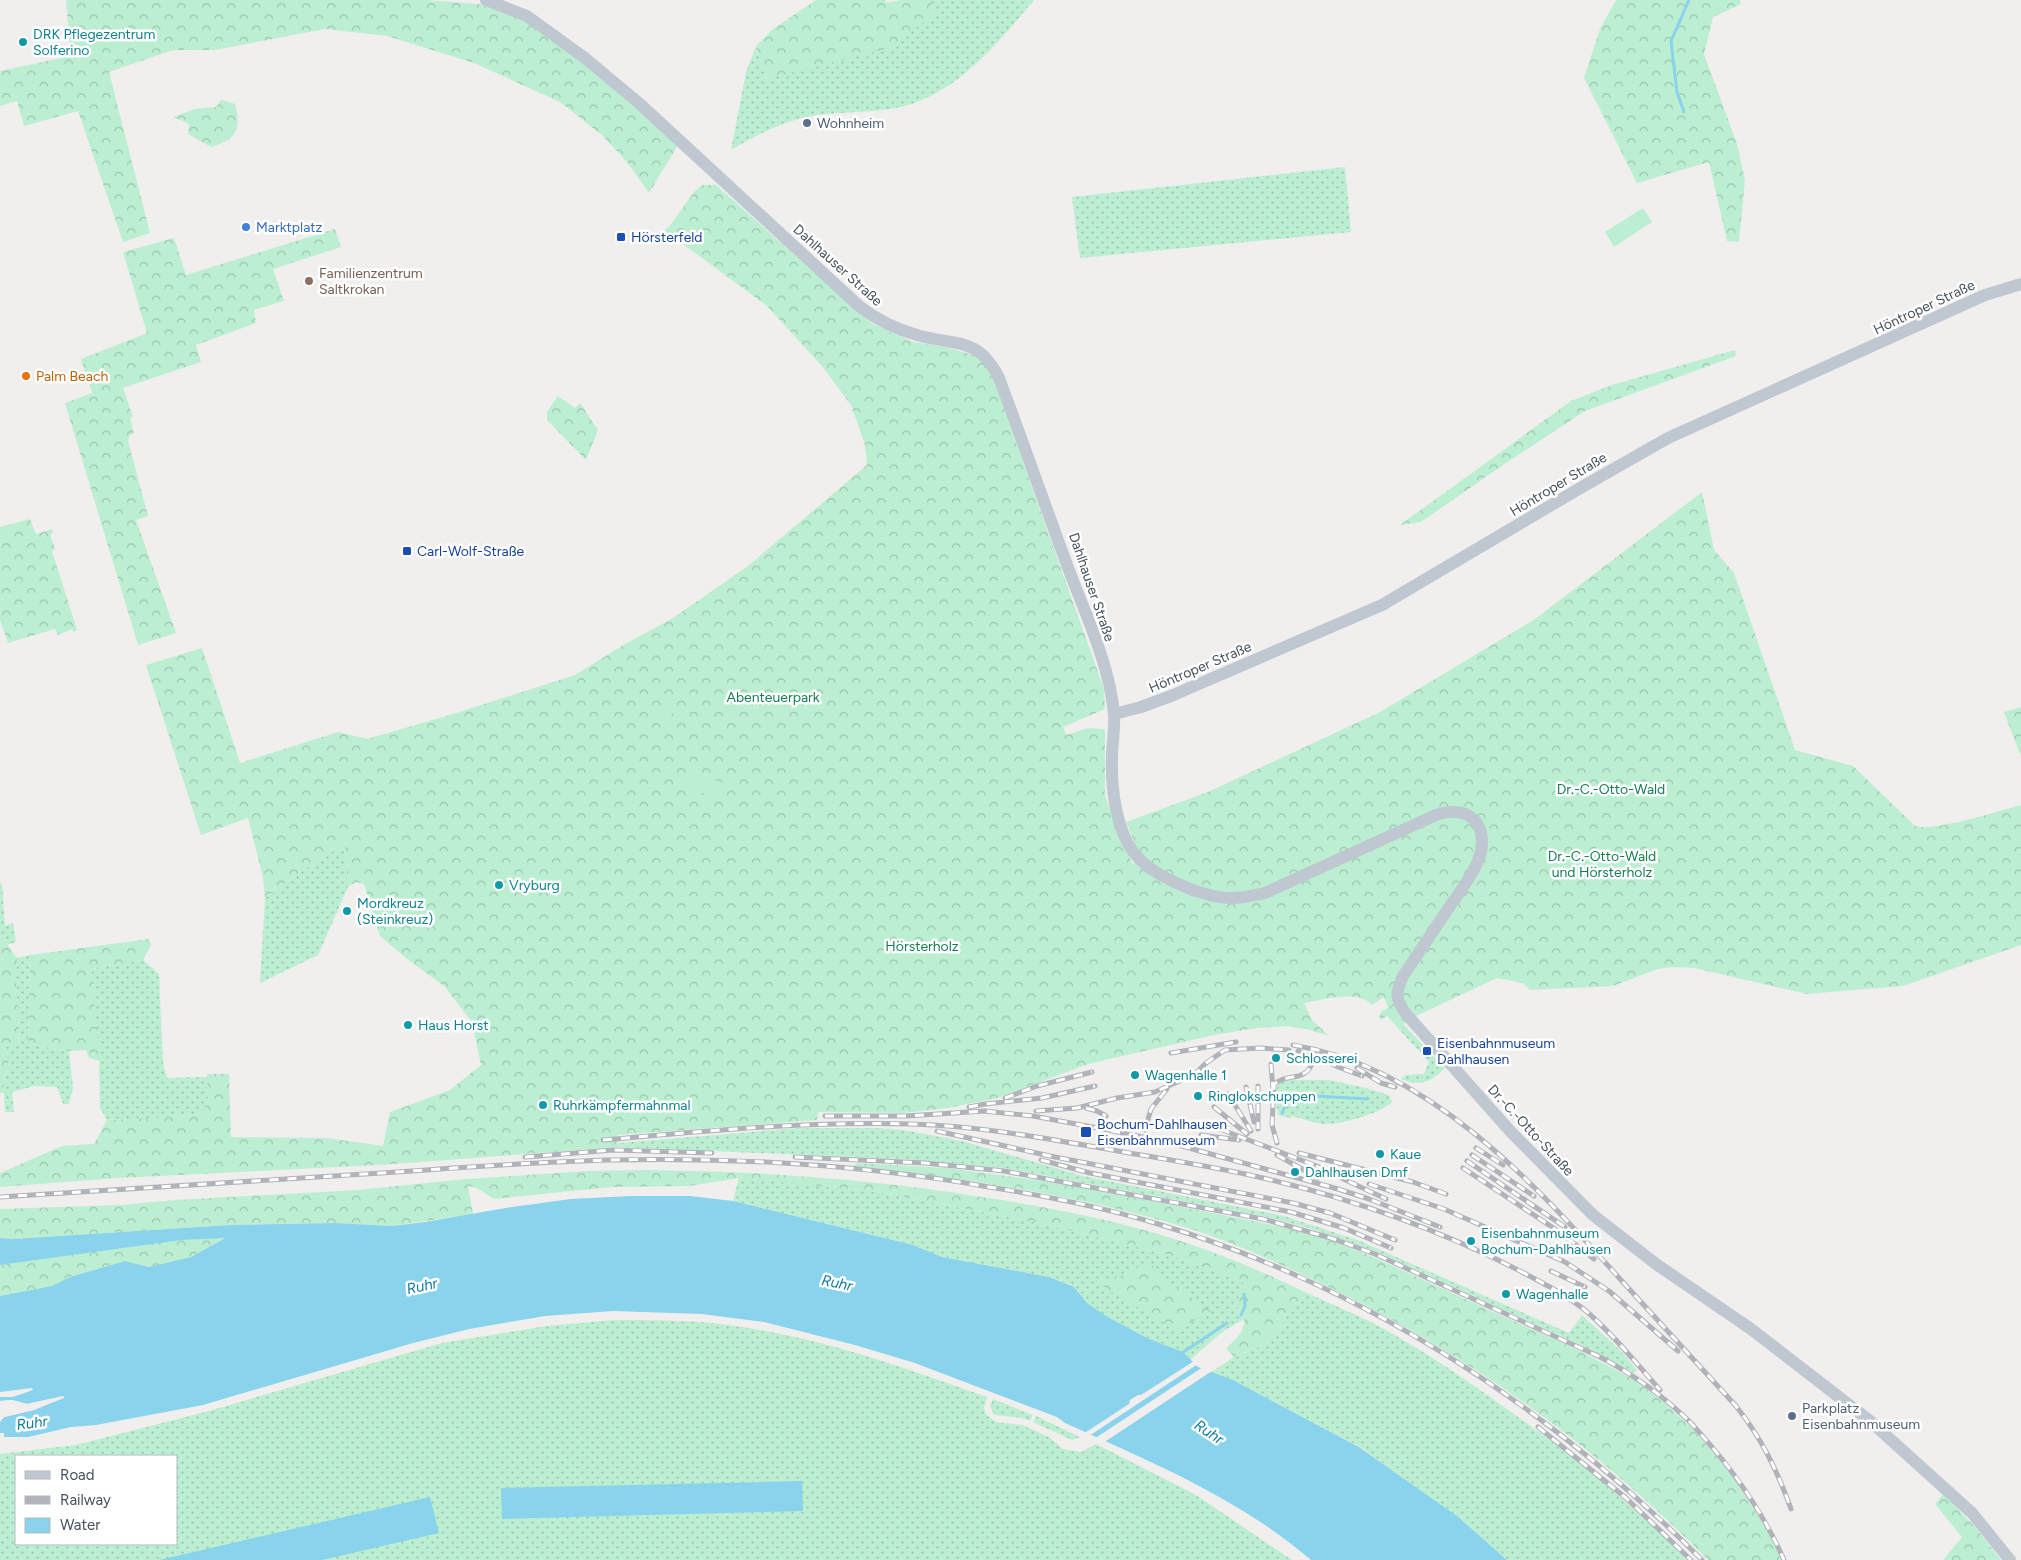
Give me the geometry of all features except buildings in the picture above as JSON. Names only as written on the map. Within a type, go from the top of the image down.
[{"type":"street","name":"Dahlhauser Straße","points":[[486,0],[527,16],[585,58],[640,104],[872,316],[887,325],[915,334],[964,344],[985,356],[992,364],[999,378],[1054,526],[1102,661],[1114,714],[1112,774],[1121,824]]},
{"type":"street","name":"Höntroper Straße","points":[[1114,714],[1171,696],[1382,606],[1668,438],[1985,295],[2021,284]]},
{"type":"street","name":"Dr.-C.-Otto-Straße","points":[[1121,824],[1133,852],[1144,865],[1163,876],[1202,893],[1230,898],[1265,892],[1436,815],[1458,812],[1470,816],[1476,821],[1481,831],[1482,849],[1468,879],[1403,976],[1397,993],[1397,999],[1407,1015],[1511,1132],[1593,1215],[1656,1264],[1751,1329],[1870,1421],[1972,1514],[2010,1560]]},
{"type":"green space","points":[[66,0],[426,0],[479,4],[501,10],[526,22],[585,64],[678,145],[649,193],[627,162],[603,136],[560,102],[474,63],[387,36],[325,29],[215,50],[173,50],[109,72],[150,233],[123,242],[78,111],[24,126],[17,101],[0,106],[0,71],[71,56]]},
{"type":"green space","points":[[816,0],[886,0],[886,3],[901,0],[930,0],[934,14],[890,48],[766,79],[756,46],[773,29]]},
{"type":"green space","points":[[930,0],[1034,0],[1009,30],[967,72],[935,94],[906,106],[895,108],[801,118],[765,131],[731,150],[746,72],[756,46],[766,79],[795,71],[934,14]]},
{"type":"green space","points":[[1616,0],[1740,0],[1741,4],[1713,17],[1704,54],[1737,144],[1745,180],[1739,242],[1727,241],[1709,162],[1637,183],[1584,78],[1600,29]]},
{"type":"green space","points":[[221,100],[235,104],[238,121],[237,127],[235,133],[226,141],[211,147],[188,134],[189,124],[173,117],[195,109],[216,107]]},
{"type":"green space","points":[[1345,167],[1351,232],[1080,258],[1072,197]]},
{"type":"green space","points":[[702,185],[716,185],[871,323],[913,342],[946,347],[973,355],[984,364],[992,375],[1104,689],[1105,709],[1063,727],[1066,735],[1088,728],[1105,729],[1105,795],[1115,825],[1132,863],[1153,866],[1139,853],[1126,822],[1208,792],[1380,712],[1535,619],[1702,492],[1714,550],[1734,573],[1795,750],[1853,766],[1915,826],[1951,824],[2021,805],[2021,945],[1903,986],[1807,994],[1694,968],[1672,967],[1658,969],[1613,986],[1530,990],[1523,983],[1497,978],[1418,1015],[1398,1028],[1387,1016],[1381,1020],[1379,1016],[1382,1011],[1388,1008],[1384,997],[1372,1005],[1366,1000],[1358,998],[1330,998],[1304,1003],[1312,1020],[1329,1036],[1288,1026],[1257,1028],[1214,1035],[1088,1064],[998,1098],[948,1108],[904,1113],[818,1112],[817,1120],[617,1135],[618,1147],[379,1165],[118,1178],[0,1187],[0,1173],[62,1146],[94,1144],[107,1120],[197,1116],[208,1103],[207,1074],[229,1074],[231,1137],[327,1138],[383,1146],[390,1112],[450,1090],[481,1065],[472,1022],[444,986],[407,959],[380,936],[364,884],[356,882],[348,887],[345,845],[319,859],[265,898],[263,877],[248,818],[201,835],[146,665],[202,648],[240,763],[338,732],[367,739],[575,675],[625,644],[673,618],[748,566],[867,465],[865,445],[851,405],[822,366],[767,306],[664,230],[669,227],[694,192]]},
{"type":"green space","points":[[1643,208],[1652,222],[1614,247],[1605,232]]},
{"type":"green space","points":[[335,229],[341,247],[273,269],[284,301],[254,310],[256,323],[196,345],[201,362],[123,388],[133,417],[130,418],[134,433],[130,435],[128,441],[148,516],[136,520],[176,633],[138,645],[65,403],[92,393],[81,359],[147,333],[123,252],[174,238],[186,275]]},
{"type":"green space","points":[[1735,350],[1736,356],[1585,411],[1421,522],[1400,525],[1571,401],[1612,385]]},
{"type":"green space","points":[[558,396],[575,408],[580,403],[598,430],[586,460],[547,420],[547,412]]},
{"type":"green space","points":[[30,519],[36,534],[52,529],[53,533],[50,535],[55,549],[52,551],[77,630],[73,632],[72,629],[58,635],[55,629],[8,643],[0,620],[0,527]]},
{"type":"green space","points":[[667,693],[678,699],[669,720],[657,714]]},
{"type":"green space","points":[[2021,707],[2021,757],[2004,712]]},
{"type":"green space","points":[[692,774],[725,783],[721,798],[688,789]]},
{"type":"green space","points":[[345,844],[348,887],[318,955],[260,983],[265,898],[319,859]]},
{"type":"green space","points":[[2,883],[5,926],[13,923],[16,942],[7,945],[4,940],[0,942],[0,884]]},
{"type":"green space","points":[[149,939],[151,945],[143,960],[91,969],[100,1061],[89,1058],[86,1050],[69,1051],[28,1044],[30,955]]},
{"type":"green space","points":[[4,940],[17,958],[16,980],[20,1045],[5,1045],[9,1066],[3,1080],[4,1093],[0,1093],[0,942]]},
{"type":"green space","points":[[30,955],[28,1044],[69,1051],[73,1088],[69,1104],[63,1104],[57,1087],[34,1086],[12,1092],[14,1112],[5,1112],[3,1080],[9,1066],[5,1045],[20,1045],[16,980],[17,958]]},
{"type":"green space","points":[[143,960],[159,974],[163,1063],[167,1078],[207,1077],[208,1103],[197,1116],[107,1120],[100,1108],[99,1059],[91,969]]},
{"type":"green space","points":[[1403,1024],[1445,1068],[1430,1080],[1414,1083],[1401,1079],[1405,1075],[1424,1074],[1429,1062],[1398,1028]]},
{"type":"green space","points":[[1288,1080],[1329,1080],[1389,1095],[1392,1102],[1371,1114],[1333,1124],[1322,1124],[1292,1116],[1290,1118],[1278,1115],[1275,1095],[1279,1082]]},
{"type":"green space","points":[[799,1128],[904,1130],[962,1141],[1083,1176],[1284,1216],[1360,1241],[1569,1333],[1582,1315],[1621,1351],[1637,1370],[1634,1373],[1583,1346],[1375,1251],[1309,1228],[1262,1216],[1004,1168],[903,1159],[618,1147],[618,1143]]},
{"type":"green space","points":[[857,1163],[947,1168],[1060,1183],[1283,1227],[1331,1240],[1373,1257],[1580,1351],[1633,1379],[1661,1400],[1690,1426],[1716,1456],[1736,1482],[1768,1531],[1781,1560],[1708,1560],[1620,1478],[1526,1404],[1477,1371],[1374,1310],[1250,1251],[1177,1225],[1097,1204],[1016,1188],[853,1166]]},
{"type":"green space","points":[[644,1170],[814,1177],[898,1185],[1055,1209],[1127,1225],[1191,1244],[1241,1263],[1307,1293],[1296,1308],[1287,1315],[1276,1335],[1258,1347],[1234,1357],[1226,1348],[1243,1328],[1243,1316],[1236,1305],[1244,1283],[1173,1256],[1044,1224],[879,1192],[739,1178],[690,1186],[611,1187],[494,1199],[477,1188],[468,1186],[473,1214],[392,1226],[335,1223],[230,1225],[13,1239],[0,1238],[0,1209],[121,1205],[175,1200],[358,1190],[466,1179],[589,1171]]},
{"type":"green space","points":[[739,1177],[879,1192],[1044,1224],[1173,1256],[1245,1283],[1236,1305],[1244,1319],[1222,1332],[1190,1360],[1183,1352],[1147,1338],[1106,1316],[1087,1303],[1074,1287],[1049,1277],[942,1257],[913,1245],[733,1201]]},
{"type":"green space","points":[[226,1237],[191,1257],[149,1267],[125,1261],[70,1277],[52,1286],[0,1296],[0,1265],[182,1240]]},
{"type":"green space","points":[[1145,1262],[1154,1267],[1166,1280],[1211,1311],[1181,1328],[1175,1329],[1100,1284],[1100,1281],[1104,1279],[1129,1274]]},
{"type":"green space","points":[[1307,1293],[1385,1330],[1433,1358],[1479,1389],[1595,1476],[1642,1516],[1687,1560],[1507,1560],[1457,1516],[1360,1447],[1233,1380],[1210,1373],[1234,1357],[1258,1347],[1276,1335],[1287,1315],[1296,1308]]},
{"type":"green space","points":[[614,1320],[714,1323],[761,1330],[827,1345],[892,1364],[987,1397],[984,1408],[986,1414],[996,1422],[1022,1425],[1049,1437],[1063,1449],[1081,1452],[1096,1444],[1196,1495],[1292,1560],[0,1560],[0,1454],[76,1445],[205,1412],[442,1343],[546,1326]]},
{"type":"green space","points":[[993,1399],[1033,1415],[1030,1421],[1022,1418],[994,1415],[990,1406]]},
{"type":"green space","points":[[1036,1416],[1080,1437],[1072,1440],[1033,1422]]},
{"type":"green space","points":[[1943,1494],[1975,1527],[2001,1560],[1943,1560],[1962,1537],[1935,1504]]},
{"type":"water","name":"Ruhr","points":[[690,1196],[733,1201],[913,1245],[942,1257],[1049,1277],[1074,1287],[1087,1303],[1106,1316],[1147,1338],[1183,1352],[1198,1367],[1233,1380],[1359,1447],[1457,1516],[1507,1560],[1311,1560],[1254,1518],[1224,1500],[1162,1467],[1065,1423],[1057,1417],[915,1363],[855,1345],[764,1322],[702,1314],[613,1311],[545,1316],[469,1329],[413,1343],[203,1405],[96,1425],[71,1427],[28,1437],[4,1437],[4,1433],[0,1433],[0,1422],[4,1417],[34,1410],[63,1396],[27,1404],[12,1400],[0,1401],[0,1397],[13,1397],[33,1390],[32,1388],[0,1392],[0,1296],[52,1286],[70,1277],[125,1261],[149,1267],[191,1257],[225,1238],[182,1240],[0,1265],[0,1238],[13,1239],[230,1225],[335,1223],[392,1226],[571,1199]]},
{"type":"water","points":[[802,1481],[803,1511],[502,1519],[501,1488]]},
{"type":"water","points":[[430,1497],[439,1533],[322,1560],[159,1560]]},
{"type":"pier","points":[[1194,1361],[1198,1364],[1089,1436],[1083,1434],[1129,1404],[1130,1400]]},
{"type":"pier","points":[[1203,1367],[1212,1371],[1103,1443],[1094,1439]]},
{"type":"pier","points":[[64,1396],[64,1398],[34,1410],[4,1417],[0,1422],[3,1414],[33,1408],[48,1402],[27,1407],[12,1403],[0,1403],[0,1401],[12,1400],[27,1404]]},
{"type":"waterway","points":[[1684,112],[1677,92],[1671,41],[1689,0]]},
{"type":"waterway","points":[[1282,1113],[1287,1102],[1297,1095],[1368,1099]]},
{"type":"waterway","points":[[1241,1315],[1245,1306],[1244,1294]]},
{"type":"waterway","points":[[1182,1353],[1227,1323]]},
{"type":"railway","points":[[1171,1053],[1236,1042]]},
{"type":"railway","points":[[1293,1045],[1343,1057],[1389,1077],[1433,1103],[1475,1134],[1514,1168],[1552,1205],[1736,1406],[1768,1455],[1791,1509]]},
{"type":"railway","points":[[1036,1111],[1077,1108],[1117,1098],[1155,1092],[1195,1074],[1206,1063],[1225,1050],[1259,1048],[1289,1050]]},
{"type":"railway","points":[[1277,1143],[1272,1125],[1274,1085],[1283,1079],[1303,1074],[1311,1066],[1308,1056],[1298,1051]]},
{"type":"railway","points":[[1312,1053],[1338,1067],[1362,1076]]},
{"type":"railway","points":[[1271,1064],[1273,1090]]},
{"type":"railway","points":[[1357,1068],[1381,1083],[1395,1087]]},
{"type":"railway","points":[[1005,1098],[1037,1086],[1092,1072]]},
{"type":"railway","points":[[969,1107],[1042,1098],[1095,1086]]},
{"type":"railway","points":[[1258,1086],[1258,1129]]},
{"type":"railway","points":[[1246,1087],[1254,1122]]},
{"type":"railway","points":[[1145,1130],[1151,1109],[1167,1089]]},
{"type":"railway","points":[[1228,1094],[1251,1131]]},
{"type":"railway","points":[[1214,1107],[1247,1134]]},
{"type":"railway","points":[[1086,1108],[1106,1116]]},
{"type":"railway","points":[[825,1116],[907,1116],[984,1111],[1033,1116],[1167,1142],[1338,1189],[1440,1227]]},
{"type":"railway","points":[[603,1140],[757,1127],[872,1123],[937,1125],[1015,1134],[1220,1169],[1289,1184],[1393,1216],[1461,1243],[1526,1274]]},
{"type":"railway","points":[[1204,1123],[1322,1168]]},
{"type":"railway","points":[[937,1131],[1050,1156],[1293,1203],[1330,1213],[1395,1240]]},
{"type":"railway","points":[[1201,1135],[1239,1140]]},
{"type":"railway","points":[[1476,1148],[1503,1165]]},
{"type":"railway","points":[[525,1157],[613,1150],[712,1153]]},
{"type":"railway","points":[[1299,1153],[1413,1182],[1446,1194]]},
{"type":"railway","points":[[1277,1155],[1318,1178]]},
{"type":"railway","points":[[1472,1155],[1534,1196]]},
{"type":"railway","points":[[795,1157],[925,1163],[1004,1171],[1263,1219],[1331,1238],[1375,1254],[1598,1356],[1624,1370],[1648,1387],[1693,1425]]},
{"type":"railway","points":[[0,1197],[524,1164],[657,1159],[752,1161],[847,1168],[942,1179],[1074,1202],[1158,1224],[1235,1250],[1309,1281],[1381,1317],[1451,1358],[1518,1403],[1582,1452],[1643,1504],[1702,1560]]},
{"type":"railway","points":[[1041,1160],[1090,1173],[1291,1212],[1344,1228],[1391,1248]]},
{"type":"railway","points":[[1467,1161],[1565,1227]]},
{"type":"railway","points":[[1316,1166],[1386,1199]]},
{"type":"railway","points":[[1463,1168],[1561,1233],[1594,1259]]},
{"type":"railway","points":[[1369,1184],[1444,1209],[1565,1262],[1609,1291],[1678,1351]]},
{"type":"railway","points":[[1520,1271],[1562,1294],[1586,1311],[1615,1339],[1660,1390]]},
{"type":"railway","points":[[1551,1271],[1585,1287]]},
{"type":"railway","points":[[1689,1421],[1742,1486],[1765,1522],[1784,1560]]},
{"type":"railway","points":[[1538,1427],[1626,1498],[1691,1560]]},
{"type":"place","name":"DRK Pflegezentrum Solferino","points":[[23,42]]},
{"type":"place","name":"Wohnheim","points":[[807,123]]},
{"type":"place","name":"Marktplatz","points":[[246,227]]},
{"type":"place","name":"Hörsterfeld","points":[[621,237]]},
{"type":"place","name":"Familienzentrum Saltkrokan","points":[[309,281]]},
{"type":"place","name":"Palm Beach","points":[[26,376]]},
{"type":"place","name":"Carl-Wolf-Straße","points":[[407,551]]},
{"type":"place","name":"Vryburg","points":[[499,885]]},
{"type":"place","name":"Mordkreuz (Steinkreuz)","points":[[347,911]]},
{"type":"place","name":"Haus Horst","points":[[408,1025]]},
{"type":"place","name":"Eisenbahnmuseum Dahlhausen","points":[[1427,1051]]},
{"type":"place","name":"Schlosserei","points":[[1276,1058]]},
{"type":"place","name":"Wagenhalle 1","points":[[1135,1075]]},
{"type":"place","name":"Ringlokschuppen","points":[[1198,1096]]},
{"type":"place","name":"Ruhrkämpfermahnmal","points":[[543,1105]]},
{"type":"place","name":"Bochum-Dahlhausen Eisenbahnmuseum","points":[[1086,1132]]},
{"type":"place","name":"Kaue","points":[[1380,1154]]},
{"type":"place","name":"Dahlhausen Dmf","points":[[1295,1172]]},
{"type":"place","name":"Eisenbahnmuseum Bochum-Dahlhausen","points":[[1471,1241]]},
{"type":"place","name":"Wagenhalle","points":[[1506,1294]]},
{"type":"place","name":"Parkplatz Eisenbahnmuseum","points":[[1792,1416]]},
{"type":"park label","name":"Abenteuerpark","points":[[773,697]]},
{"type":"park label","name":"Dr.-C.-Otto-Wald","points":[[1611,789]]},
{"type":"park label","name":"Dr.-C.-Otto-Wald und Hörsterholz","points":[[1602,864]]},
{"type":"park label","name":"Hörsterholz","points":[[922,946]]}]
